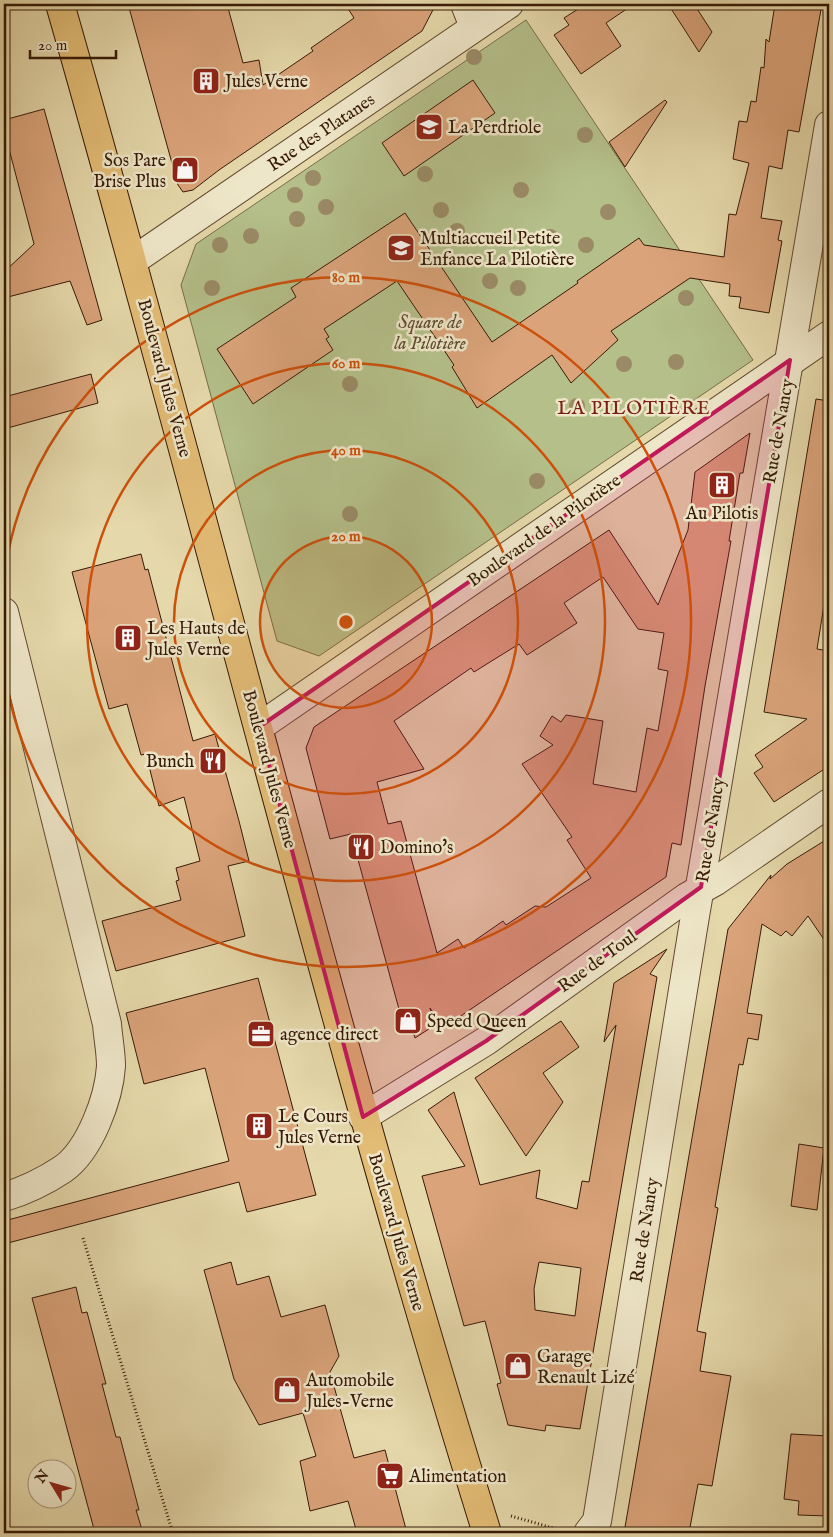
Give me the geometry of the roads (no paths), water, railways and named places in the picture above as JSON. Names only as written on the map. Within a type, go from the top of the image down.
[{"type":"main road","name":"Boulevard Jules Verne","points":[[60,4],[134,260],[363,1117],[487,1533]]},
{"type":"street","name":"Rue des Platanes","points":[[134,260],[469,16],[509,4]]},
{"type":"street","name":"Rue de Nancy","points":[[576,1532],[597,1521],[829,125]]},
{"type":"street","name":"Boulevard de la Pilotière","points":[[259,727],[790,360],[829,335]]},
{"type":"street","points":[[4,612],[107,1024],[111,1066],[103,1108],[87,1140],[64,1168],[22,1191],[4,1197]]},
{"type":"street","name":"Rue de Toul","points":[[363,1117],[486,1041],[701,887],[716,881],[829,803]]},
{"type":"place","name":"Jules Verne","points":[[206,81]]},
{"type":"place","name":"La Perdriole","points":[[429,127]]},
{"type":"place","name":"Sos Pare Brise Plus","points":[[185,170]]},
{"type":"place","name":"Multiaccueil Petite Enfance La Pilotière","points":[[401,248]]},
{"type":"place","name":"Au Pilotis","points":[[722,485]]},
{"type":"place","name":"Les Hauts de Jules Verne","points":[[128,638]]},
{"type":"place","name":"Bunch","points":[[213,761]]},
{"type":"place","name":"Domino's","points":[[361,847]]},
{"type":"place","name":"Speed Queen","points":[[408,1021]]},
{"type":"place","name":"agence direct","points":[[261,1034]]},
{"type":"place","name":"Le Cours Jules Verne","points":[[259,1126]]},
{"type":"place","name":"Garage Renault Lizé","points":[[518,1366]]},
{"type":"place","name":"Automobile Jules-Verne","points":[[287,1390]]},
{"type":"place","name":"Alimentation","points":[[390,1476]]},
{"type":"district","name":"LA PILOTIÈRE","points":[[634,407]]},
{"type":"park label","name":"Square de la Pilotière","points":[[430,332]]}]
